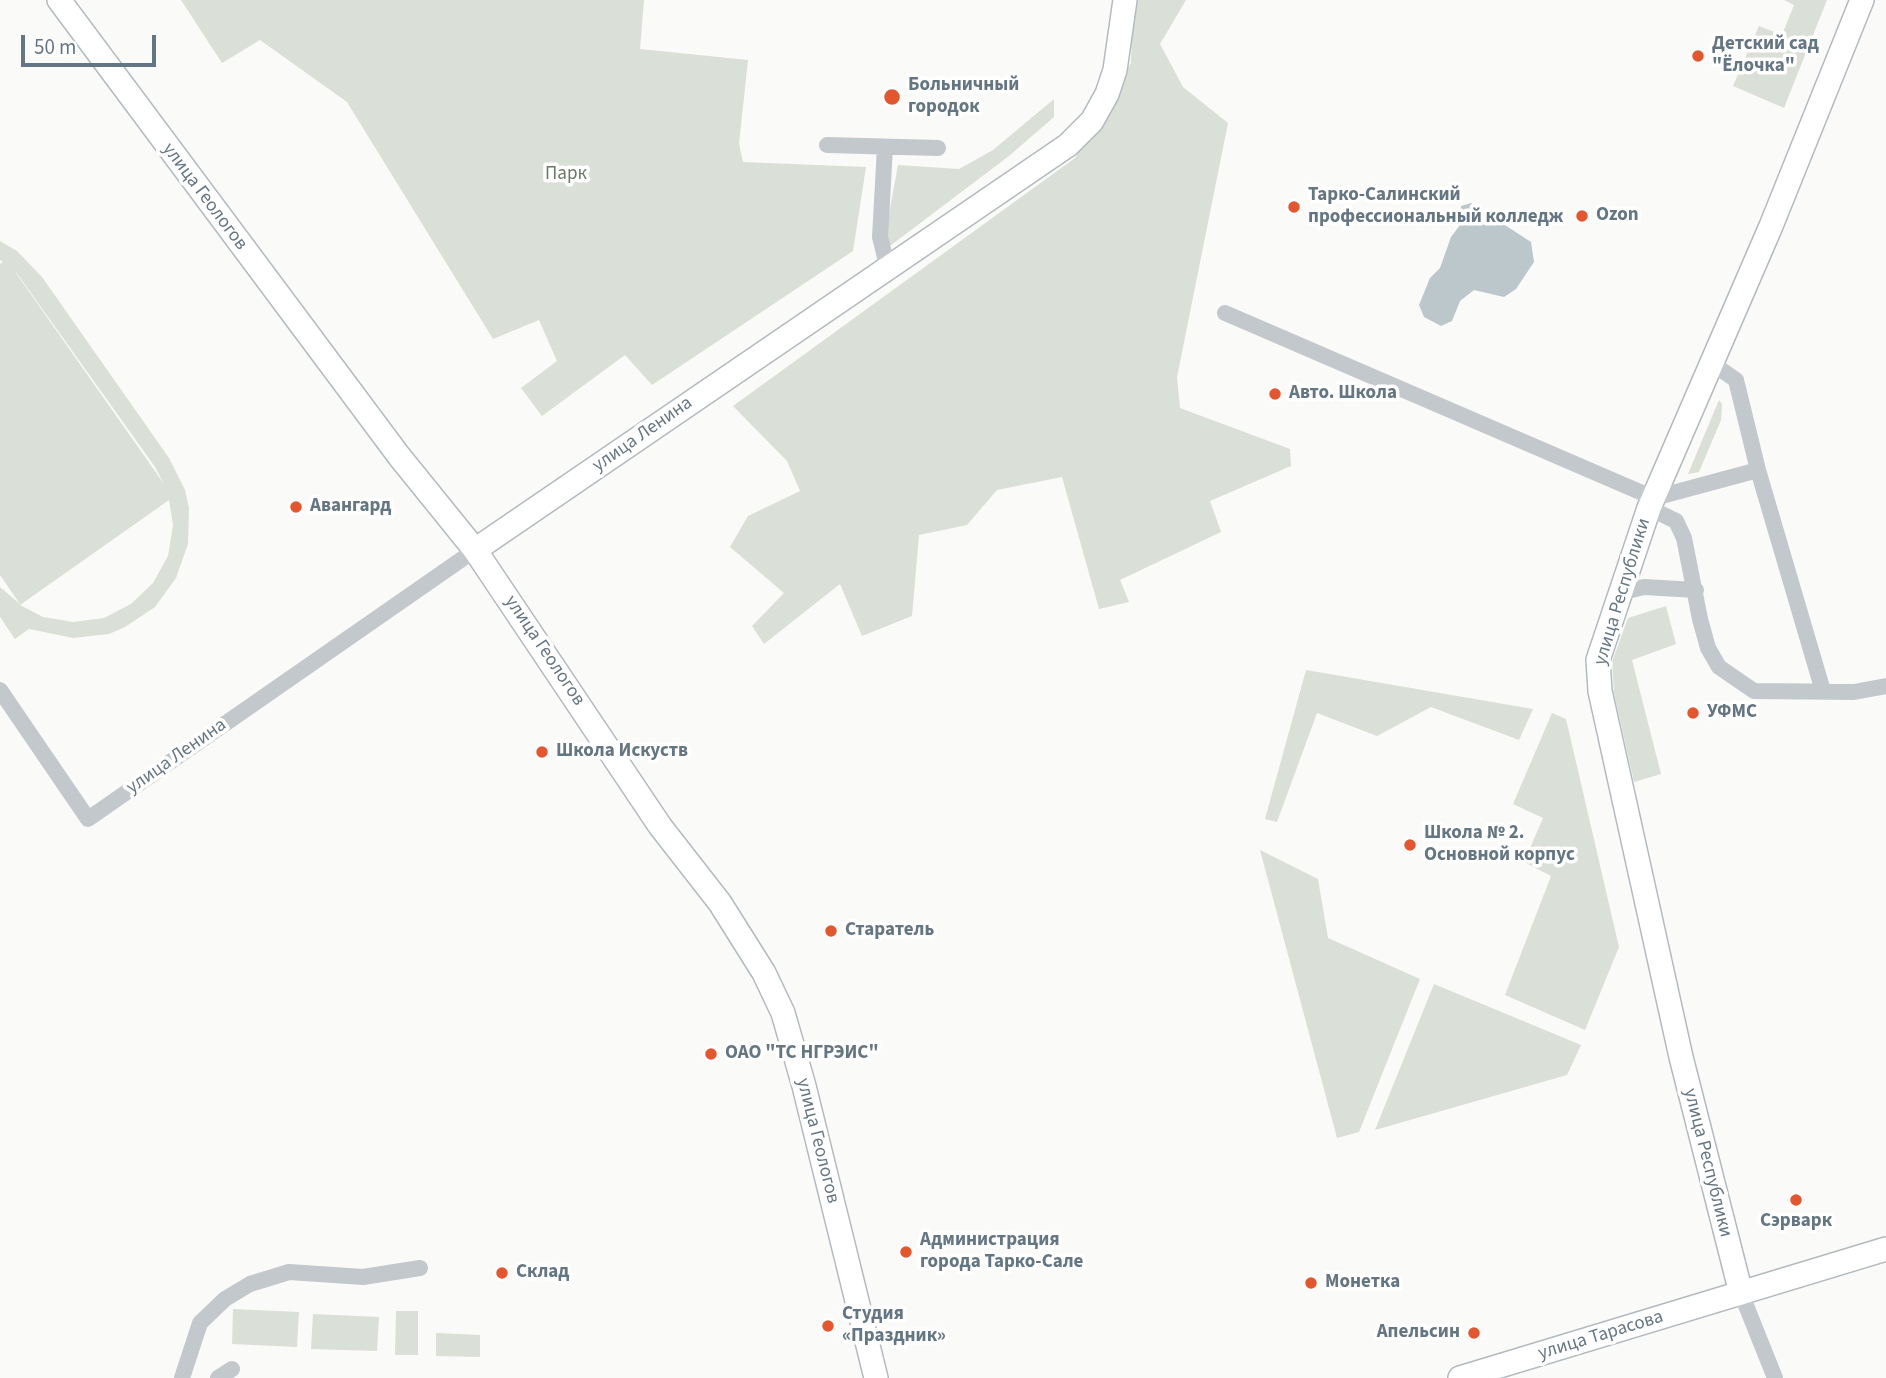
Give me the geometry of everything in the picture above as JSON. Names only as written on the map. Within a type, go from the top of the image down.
[{"type":"street","name":"улица Геологов","points":[[59,0],[391,445],[475,550],[660,826],[720,903],[764,973],[783,1013],[804,1086],[876,1378]]},
{"type":"street","name":"улица Ленина","points":[[0,690],[88,819],[475,550],[1068,145],[1092,121],[1107,94],[1115,70],[1125,0]]},
{"type":"street","name":"улица Республики","points":[[1741,1293],[1681,1058],[1600,691],[1598,660],[1652,503],[1713,364],[1862,0]]},
{"type":"street","points":[[827,145],[938,148]]},
{"type":"street","points":[[885,146],[880,237],[888,270]]},
{"type":"street","points":[[1225,313],[1652,503],[1676,521],[1684,538],[1708,648],[1718,667],[1754,691],[1854,692],[1886,686]]},
{"type":"street","points":[[1713,364],[1737,380],[1758,470],[1823,691]]},
{"type":"street","points":[[1652,503],[1758,470]]},
{"type":"street","points":[[1619,593],[1652,586],[1696,590]]},
{"type":"street","name":"улица Тарасова","points":[[1460,1378],[1886,1249]]},
{"type":"street","points":[[181,1378],[200,1323],[225,1299],[250,1284],[289,1272],[363,1277],[420,1268]]},
{"type":"street","points":[[1741,1293],[1775,1378]]},
{"type":"green space","name":"Парк","points":[[181,0],[644,0],[640,49],[748,60],[739,144],[743,162],[866,167],[853,251],[652,385],[625,355],[542,416],[521,388],[557,361],[539,320],[493,339],[347,102],[260,40],[222,63]]},
{"type":"green space","points":[[1133,0],[1186,0],[1160,44],[1183,87],[1228,123],[1177,377],[1180,408],[1290,449],[1291,466],[1210,501],[1221,532],[1120,580],[1129,602],[1099,609],[1062,477],[997,490],[967,525],[919,535],[912,616],[862,636],[840,584],[764,644],[752,626],[784,593],[730,547],[748,516],[800,491],[787,461],[733,406],[1075,158],[1131,63]]},
{"type":"green space","points":[[1784,0],[1827,0],[1784,108],[1733,86],[1759,26],[1782,35],[1794,5]]},
{"type":"green space","points":[[1054,99],[1054,117],[1009,156],[882,252],[898,165],[959,169],[993,150]]},
{"type":"green space","points":[[0,241],[17,251],[42,277],[169,458],[185,490],[189,508],[188,544],[176,578],[155,607],[109,634],[73,638],[29,629],[15,639],[0,617],[0,587],[20,604],[0,575],[0,264],[3,262],[0,260]],"holes":[[[16,273],[155,467],[164,484]],[[169,500],[173,525],[168,556],[153,583],[131,604],[104,618],[73,622],[43,617],[20,605]]]},
{"type":"green space","points":[[1719,400],[1722,404],[1721,420],[1699,472],[1688,474]]},
{"type":"green space","points":[[1666,606],[1676,644],[1632,660],[1661,774],[1634,782],[1614,693],[1612,662],[1628,618]]},
{"type":"green space","points":[[1306,670],[1533,709],[1519,740],[1431,707],[1377,736],[1317,713],[1277,822],[1265,819]]},
{"type":"green space","points":[[1552,713],[1566,719],[1619,947],[1585,1030],[1505,995],[1551,876],[1524,862],[1543,818],[1513,804]]},
{"type":"green space","points":[[1260,850],[1318,879],[1328,938],[1420,979],[1359,1132],[1337,1138]]},
{"type":"green space","points":[[1434,984],[1581,1045],[1567,1075],[1375,1130]]},
{"type":"green space","points":[[233,1309],[299,1312],[297,1347],[232,1344]]},
{"type":"green space","points":[[396,1311],[418,1311],[418,1355],[395,1355]]},
{"type":"green space","points":[[313,1314],[379,1317],[377,1351],[311,1349]]},
{"type":"green space","points":[[436,1333],[480,1335],[480,1357],[436,1356]]},
{"type":"shaded area","points":[[1471,203],[1531,242],[1534,262],[1516,289],[1504,297],[1474,290],[1460,301],[1452,321],[1441,326],[1424,317],[1419,305],[1430,278],[1440,268],[1451,237],[1460,225],[1461,206]]},
{"type":"place","name":"Детский сад \"Ёлочка\"","points":[[1698,56]]},
{"type":"place","name":"Больничный городок","points":[[892,97]]},
{"type":"place","name":"Тарко-Салинский профессиональный колледж","points":[[1294,207]]},
{"type":"place","name":"Ozon","points":[[1582,216]]},
{"type":"place","name":"Авто. Школа","points":[[1275,394]]},
{"type":"place","name":"Авангард","points":[[296,507]]},
{"type":"place","name":"УФМС","points":[[1693,713]]},
{"type":"place","name":"Школа Искуств","points":[[542,752]]},
{"type":"place","name":"Школа № 2. Основной корпус","points":[[1410,845]]},
{"type":"place","name":"Старатель","points":[[831,931]]},
{"type":"place","name":"ОАО \"ТС НГРЭИС\"","points":[[711,1054]]},
{"type":"place","name":"Сэрварк","points":[[1796,1200]]},
{"type":"place","name":"Администрация города Тарко-Сале","points":[[906,1252]]},
{"type":"place","name":"Склад","points":[[502,1273]]},
{"type":"place","name":"Монетка","points":[[1311,1283]]},
{"type":"place","name":"Студия «Праздник»","points":[[828,1326]]},
{"type":"place","name":"Апельсин","points":[[1474,1333]]}]
